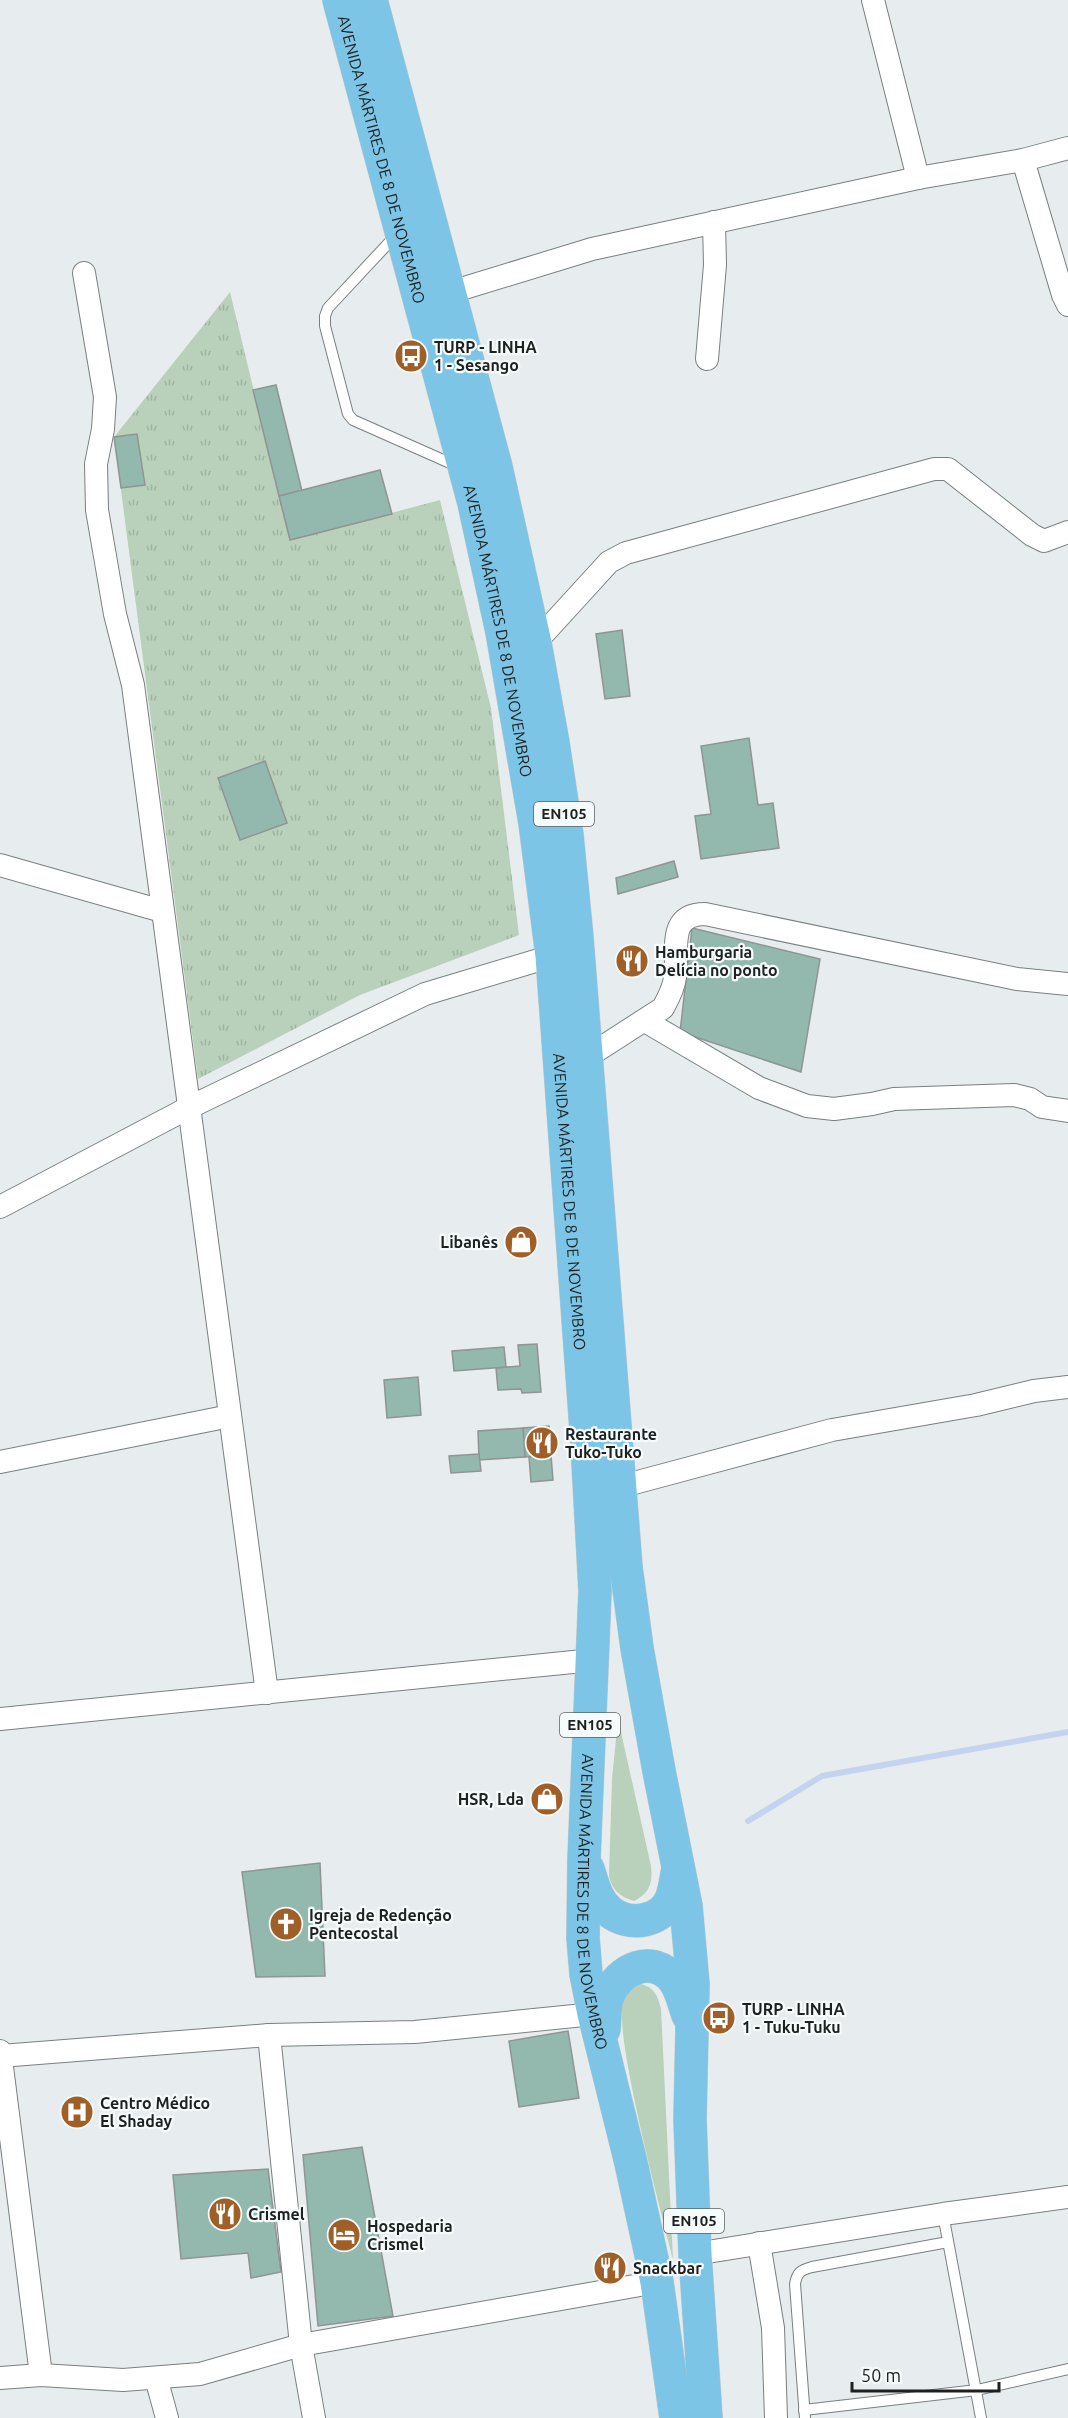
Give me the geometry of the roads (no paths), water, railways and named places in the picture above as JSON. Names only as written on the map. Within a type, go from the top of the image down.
[{"type":"main road","name":"AVENIDA MÁRTIRES DE 8 DE NOVEMBRO","points":[[339,0],[465,469],[502,632],[535,823],[552,956],[595,1591],[594,1660],[584,1859],[583,1938],[586,1974],[657,2282],[676,2418]]},
{"type":"main road","name":"AVENIDA MÁRTIRES DE 8 DE NOVEMBRO","points":[[371,0],[496,467],[535,643],[567,835],[587,1057],[626,1568],[637,1648],[679,1865],[690,1937],[692,2025],[690,2119],[695,2254],[706,2418]]},
{"type":"main road","points":[[584,1859],[597,1896],[609,1911],[621,1918],[635,1921],[647,1920],[661,1913],[672,1898],[679,1865]]},
{"type":"main road","points":[[603,2048],[607,1998],[621,1974],[635,1967],[648,1966],[661,1969],[674,1980],[692,2025]]},
{"type":"street","points":[[873,0],[918,178]]},
{"type":"street","points":[[448,293],[592,249],[918,178],[1023,160],[1068,148]]},
{"type":"street","points":[[1023,160],[1063,295],[1068,305]]},
{"type":"street","points":[[707,360],[715,265],[714,222]]},
{"type":"street","points":[[84,273],[105,397],[103,429],[96,464],[97,510],[115,614],[133,685],[267,1693]]},
{"type":"street","points":[[535,643],[609,562],[626,553],[934,469],[948,469],[1032,535],[1044,541],[1068,532]]},
{"type":"street","points":[[0,865],[162,911]]},
{"type":"street","points":[[587,1057],[663,1008],[670,996],[675,978],[677,934],[682,921],[692,914],[705,914],[1017,979],[1068,984]]},
{"type":"street","points":[[0,1207],[188,1108],[425,994],[552,956]]},
{"type":"street","points":[[645,1021],[759,1088],[807,1106],[834,1109],[872,1104],[894,1098],[1014,1095],[1030,1099],[1042,1107],[1068,1111]]},
{"type":"street","points":[[619,1487],[832,1431],[976,1405],[1034,1391],[1068,1387]]},
{"type":"street","points":[[0,1462],[230,1416]]},
{"type":"street","points":[[0,1719],[594,1660]]},
{"type":"street","points":[[0,2056],[269,2035],[415,2032],[594,2014]]},
{"type":"street","points":[[269,2035],[301,2345],[314,2418]]},
{"type":"street","points":[[0,2051],[41,2375]]},
{"type":"street","points":[[695,2254],[943,2214],[1068,2197]]},
{"type":"street","points":[[759,2243],[773,2328],[776,2418]]},
{"type":"street","points":[[0,2378],[41,2375],[123,2380],[200,2374],[301,2345],[657,2282]]},
{"type":"street","points":[[156,2378],[167,2418]]},
{"type":"lane","points":[[401,229],[328,308],[324,326],[348,414],[352,420],[428,455],[465,469]]},
{"type":"lane","points":[[943,2214],[981,2418]]},
{"type":"lane","points":[[948,2242],[812,2267],[801,2270],[796,2275],[804,2414],[977,2390],[1068,2369]]},
{"type":"waterway","points":[[748,1821],[822,1776],[1068,1732]]},
{"type":"place","name":"TURP - LINHA 1 - Sesango","points":[[411,356]]},
{"type":"place","name":"Hamburgaria Delícia no ponto","points":[[632,961]]},
{"type":"place","name":"Libanês","points":[[521,1242]]},
{"type":"place","name":"Restaurante Tuko-Tuko","points":[[542,1443]]},
{"type":"place","name":"HSR, Lda","points":[[547,1799]]},
{"type":"place","name":"Igreja de Redenção Pentecostal","points":[[286,1924]]},
{"type":"place","name":"TURP - LINHA 1 - Tuku-Tuku","points":[[719,2018]]},
{"type":"place","name":"Centro Médico El Shaday","points":[[77,2112]]},
{"type":"place","name":"Crismel","points":[[225,2214]]},
{"type":"place","name":"Hospedaria Crismel","points":[[344,2235]]},
{"type":"place","name":"Snackbar","points":[[610,2268]]}]
